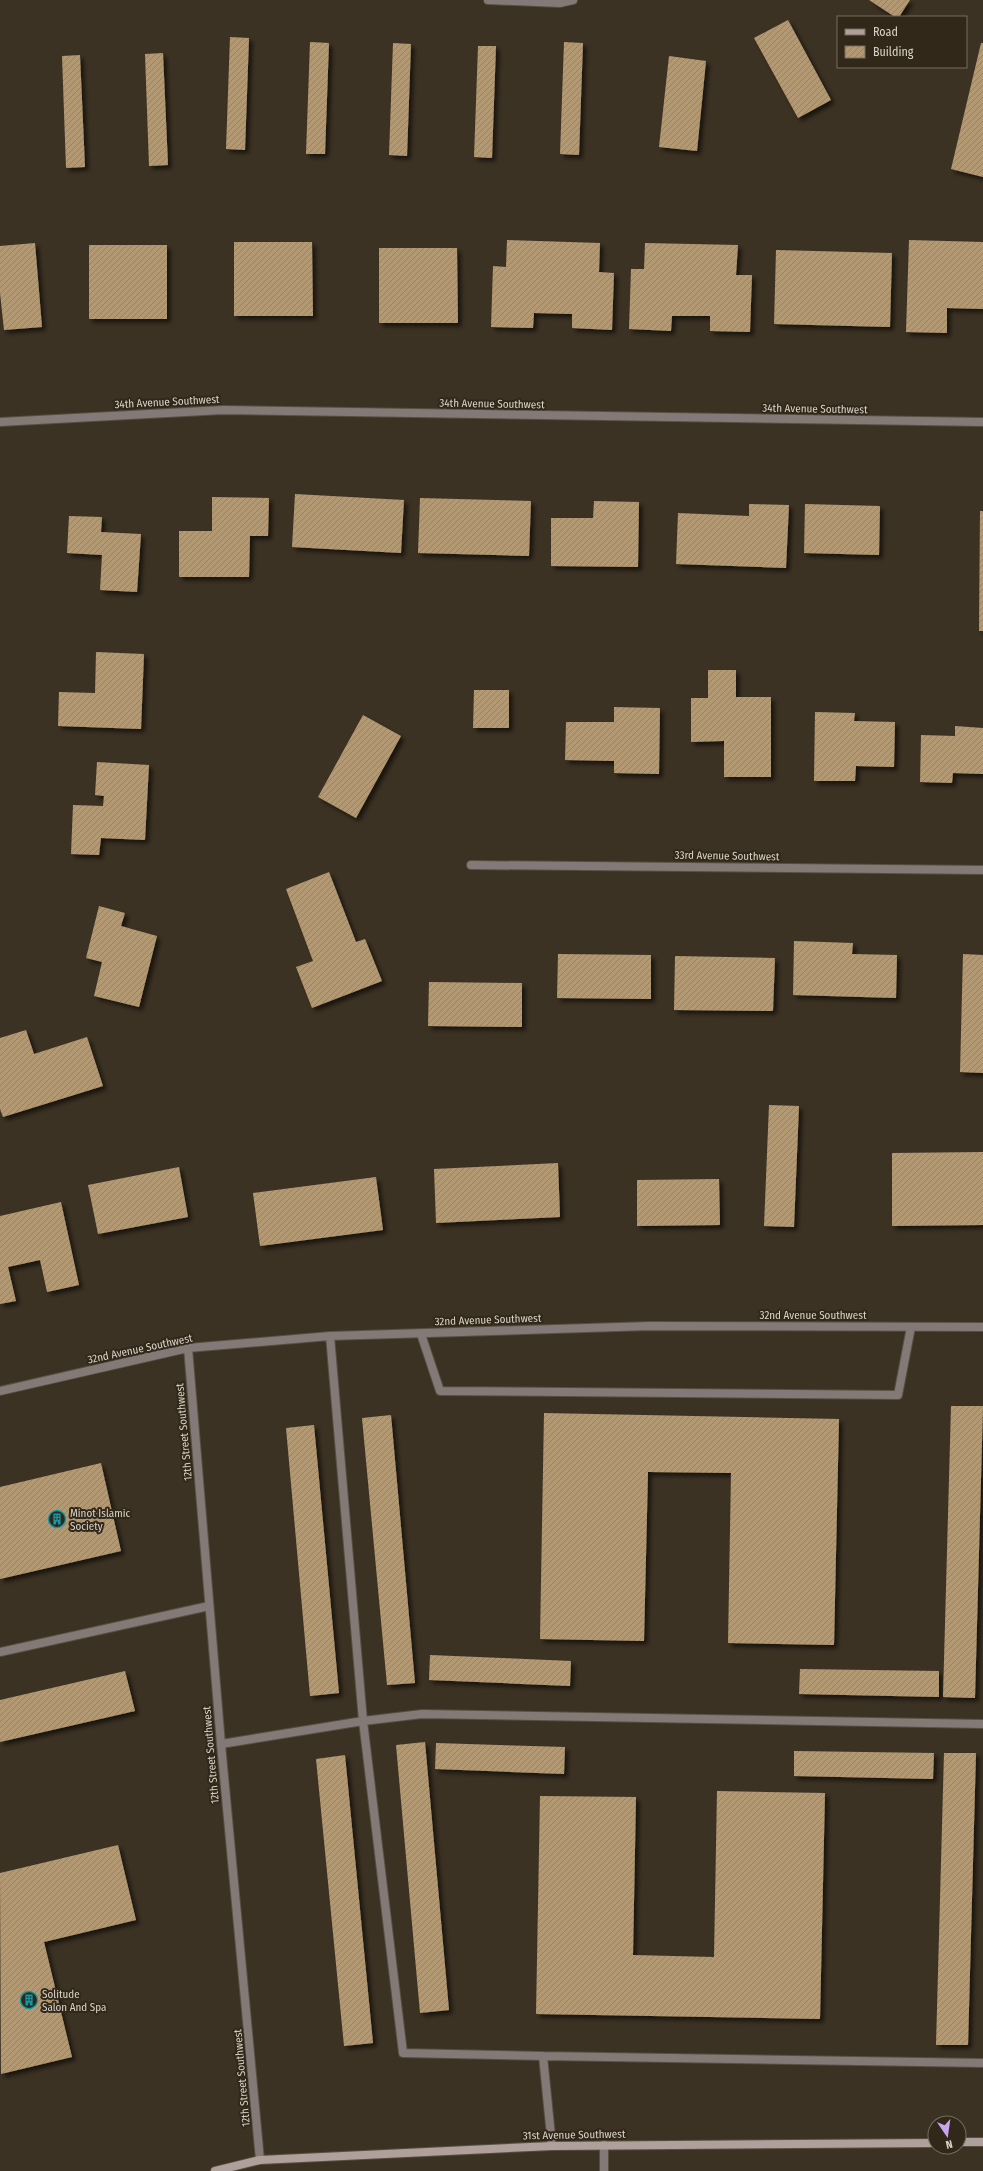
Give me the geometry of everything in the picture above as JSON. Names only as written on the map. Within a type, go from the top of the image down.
[{"type":"street","points":[[488,0],[560,3],[573,0]]},
{"type":"street","name":"34th Avenue Southwest","points":[[0,422],[223,410],[983,422]]},
{"type":"street","name":"33rd Avenue Southwest","points":[[471,865],[983,870]]},
{"type":"street","name":"32nd Avenue Southwest","points":[[0,1391],[188,1348],[330,1336],[650,1326],[983,1327]]},
{"type":"street","points":[[421,1334],[440,1391],[898,1395],[911,1327]]},
{"type":"street","points":[[330,1336],[363,1721],[403,2053],[983,2063]]},
{"type":"street","name":"12th Street Southwest","points":[[188,1348],[221,1744],[260,2160]]},
{"type":"street","points":[[0,1652],[209,1606]]},
{"type":"street","points":[[221,1744],[363,1721],[422,1714],[983,1724]]},
{"type":"street","points":[[543,2056],[552,2146]]},
{"type":"street","points":[[967,2142],[983,2142]]},
{"type":"street","name":"31st Avenue Southwest","points":[[215,2171],[260,2160],[552,2146],[927,2143]]},
{"type":"street","points":[[604,2146],[604,2171]]},
{"type":"building","points":[[869,0],[910,0],[900,16],[893,16]]},
{"type":"building","points":[[788,20],[831,100],[798,118],[754,38]]},
{"type":"building","points":[[230,37],[249,38],[245,150],[226,149]]},
{"type":"building","points":[[310,42],[329,43],[325,154],[306,154]]},
{"type":"building","points":[[564,42],[583,43],[579,155],[560,154]]},
{"type":"building","points":[[393,43],[411,44],[407,156],[389,155]]},
{"type":"building","points":[[981,43],[983,43],[983,177],[951,169]]},
{"type":"building","points":[[478,46],[496,46],[492,158],[474,157]]},
{"type":"building","points":[[163,53],[168,165],[149,166],[145,54]]},
{"type":"building","points":[[80,55],[85,167],[66,168],[62,56]]},
{"type":"building","points":[[669,56],[706,61],[697,151],[659,147]]},
{"type":"building","points":[[507,240],[600,243],[599,272],[614,273],[612,330],[572,328],[572,314],[534,313],[533,328],[491,327],[493,266],[506,267]]},
{"type":"building","points":[[909,240],[983,242],[983,309],[947,308],[947,333],[906,332]]},
{"type":"building","points":[[234,242],[312,242],[313,316],[234,316]]},
{"type":"building","points":[[35,243],[42,327],[4,330],[0,293],[0,246]]},
{"type":"building","points":[[645,243],[738,245],[736,275],[752,275],[750,332],[710,331],[710,316],[672,316],[671,331],[629,329],[631,269],[644,269]]},
{"type":"building","points":[[89,245],[167,245],[167,319],[89,319]]},
{"type":"building","points":[[379,248],[457,248],[458,323],[379,323]]},
{"type":"building","points":[[776,250],[892,253],[890,327],[774,324]]},
{"type":"building","points":[[295,494],[404,500],[401,553],[292,547]]},
{"type":"building","points":[[212,497],[269,498],[268,536],[250,536],[249,577],[179,577],[179,531],[212,531]]},
{"type":"building","points":[[420,498],[531,501],[529,556],[418,553]]},
{"type":"building","points":[[594,501],[639,502],[638,567],[551,566],[551,518],[593,518]]},
{"type":"building","points":[[749,504],[789,505],[786,568],[676,564],[678,513],[749,516]]},
{"type":"building","points":[[805,504],[880,506],[879,555],[804,553]]},
{"type":"building","points":[[980,511],[983,511],[983,631],[979,631]]},
{"type":"building","points":[[69,516],[102,517],[101,532],[141,534],[137,592],[100,590],[102,555],[67,553]]},
{"type":"building","points":[[96,652],[144,654],[141,729],[58,726],[59,692],[95,693]]},
{"type":"building","points":[[708,670],[736,670],[736,697],[771,697],[771,777],[724,777],[724,741],[691,742],[691,698],[708,698]]},
{"type":"building","points":[[474,690],[509,690],[509,728],[473,728]]},
{"type":"building","points":[[614,707],[660,708],[659,774],[614,773],[614,761],[565,760],[566,722],[614,722]]},
{"type":"building","points":[[815,712],[855,713],[854,721],[895,722],[894,767],[856,766],[855,781],[814,781]]},
{"type":"building","points":[[363,715],[401,736],[356,818],[318,797]]},
{"type":"building","points":[[955,726],[983,728],[983,774],[953,773],[952,783],[920,782],[921,735],[955,736]]},
{"type":"building","points":[[97,762],[149,765],[145,840],[101,838],[99,855],[71,854],[73,805],[103,806],[104,796],[95,795]]},
{"type":"building","points":[[329,872],[356,942],[365,939],[382,981],[312,1008],[296,967],[313,961],[286,889]]},
{"type":"building","points":[[99,906],[125,913],[121,926],[157,936],[139,1007],[94,996],[102,962],[86,958]]},
{"type":"building","points":[[794,941],[853,943],[852,954],[897,955],[896,998],[793,995]]},
{"type":"building","points":[[558,954],[651,955],[651,999],[557,998]]},
{"type":"building","points":[[963,954],[983,955],[983,1073],[960,1072]]},
{"type":"building","points":[[675,956],[775,958],[773,1011],[674,1010]]},
{"type":"building","points":[[429,982],[522,983],[522,1027],[428,1026]]},
{"type":"building","points":[[26,1030],[34,1054],[87,1037],[103,1086],[3,1117],[0,1109],[0,1038]]},
{"type":"building","points":[[769,1105],[799,1106],[794,1227],[764,1226]]},
{"type":"building","points":[[983,1152],[983,1225],[892,1226],[892,1153]]},
{"type":"building","points":[[558,1163],[560,1217],[436,1223],[434,1169]]},
{"type":"building","points":[[179,1167],[188,1217],[98,1234],[88,1185]]},
{"type":"building","points":[[376,1177],[383,1230],[260,1246],[253,1193]]},
{"type":"building","points":[[719,1179],[720,1225],[637,1226],[637,1180]]},
{"type":"building","points":[[61,1202],[79,1285],[47,1292],[40,1260],[8,1267],[16,1301],[0,1304],[0,1216]]},
{"type":"building","points":[[951,1406],[983,1406],[975,1698],[943,1697]]},
{"type":"building","points":[[544,1413],[839,1419],[834,1645],[728,1643],[731,1473],[648,1472],[644,1641],[540,1639]]},
{"type":"building","points":[[391,1415],[415,1683],[387,1685],[362,1418]]},
{"type":"building","points":[[314,1425],[339,1693],[310,1696],[286,1428]]},
{"type":"building","name":"Minot Islamic Society","points":[[101,1463],[121,1551],[0,1579],[0,1487]]},
{"type":"building","points":[[430,1655],[571,1661],[570,1686],[429,1680]]},
{"type":"building","points":[[800,1669],[939,1671],[939,1697],[799,1694]]},
{"type":"building","points":[[125,1671],[135,1711],[0,1742],[0,1700]]},
{"type":"building","points":[[425,1742],[449,2010],[420,2013],[396,1745]]},
{"type":"building","points":[[436,1743],[565,1747],[564,1774],[435,1769]]},
{"type":"building","points":[[794,1751],[934,1753],[933,1779],[794,1776]]},
{"type":"building","points":[[944,1753],[976,1753],[968,2045],[936,2045]]},
{"type":"building","points":[[345,1755],[373,2043],[344,2046],[316,1759]]},
{"type":"building","points":[[717,1791],[825,1793],[820,2019],[536,2014],[540,1796],[636,1797],[633,1955],[714,1957]]},
{"type":"building","name":"Solitude Salon And Spa","points":[[118,1845],[136,1920],[44,1942],[72,2057],[1,2074],[0,1873]]},
{"type":"place","name":"Minot Islamic Society","points":[[57,1519]]},
{"type":"place","name":"Solitude Salon And Spa","points":[[29,2000]]}]
